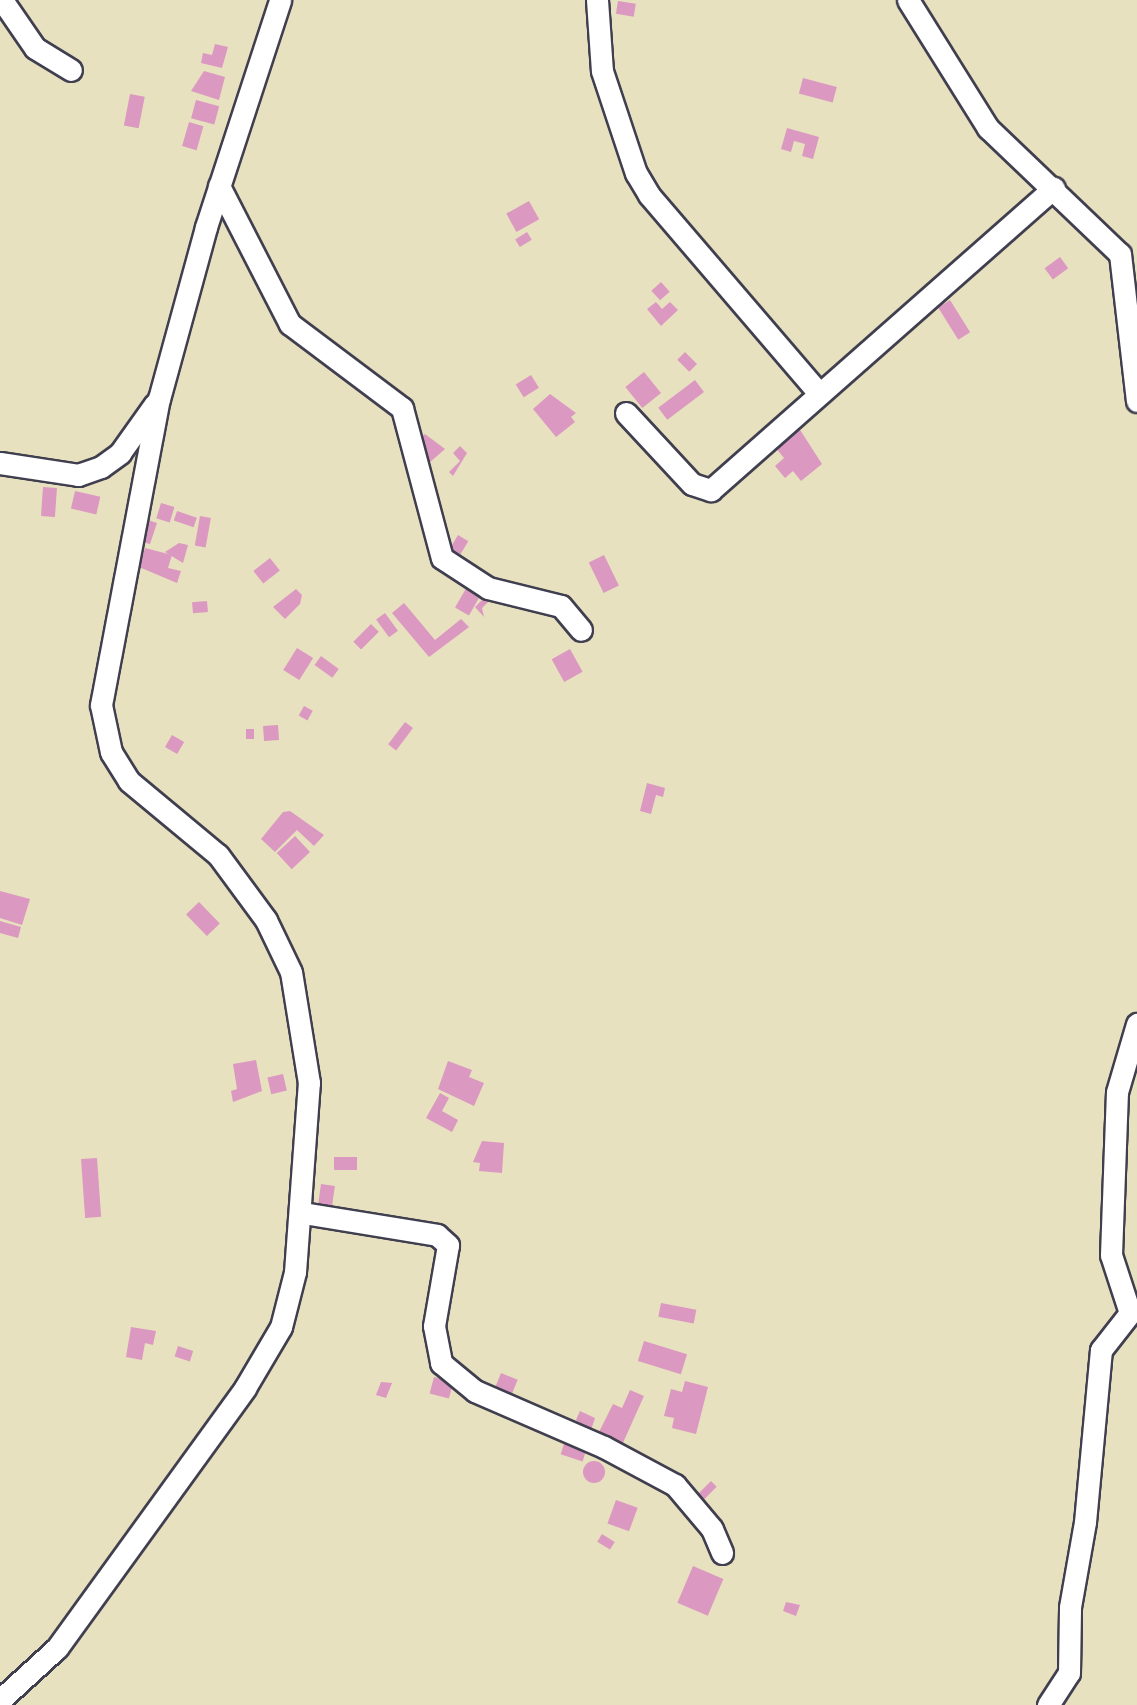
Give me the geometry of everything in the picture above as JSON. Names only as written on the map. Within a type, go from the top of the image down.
[{"type":"street","points":[[2,0],[35,48],[71,70]]},
{"type":"street","points":[[0,1700],[57,1648],[245,1388],[284,1318],[303,1213],[309,1083],[291,972],[266,920],[218,855],[129,780],[104,729],[101,705],[159,399],[219,186],[280,0]]},
{"type":"street","points":[[597,0],[602,71],[636,173],[649,195],[819,393]]},
{"type":"street","points":[[908,0],[988,128],[1120,254],[1137,401]]},
{"type":"street","points":[[219,186],[290,324],[402,408],[442,558],[488,588],[561,606],[581,630]]},
{"type":"street","points":[[626,413],[692,484],[711,490],[1053,188]]},
{"type":"street","points":[[0,463],[78,475],[102,467],[120,453],[159,399]]},
{"type":"street","points":[[1048,1705],[1070,1673],[1070,1607],[1085,1522],[1101,1350],[1130,1313],[1111,1255],[1118,1175],[1117,1092],[1137,1024]]},
{"type":"street","points":[[303,1213],[438,1235],[448,1245],[434,1326],[441,1363],[475,1391],[604,1447],[675,1485],[712,1528],[722,1553]]},
{"type":"building","points":[[618,1],[636,4],[634,17],[616,14]]},
{"type":"building","points":[[215,44],[228,47],[222,68],[201,63],[203,53],[212,55]]},
{"type":"building","points":[[204,71],[225,77],[219,100],[191,91]]},
{"type":"building","points":[[803,78],[837,87],[833,103],[799,93]]},
{"type":"building","points":[[130,94],[145,97],[139,128],[124,125]]},
{"type":"building","points":[[196,100],[219,106],[214,125],[191,118]]},
{"type":"building","points":[[189,122],[203,126],[197,150],[182,146]]},
{"type":"building","points":[[787,128],[819,137],[813,159],[802,156],[805,144],[794,141],[791,152],[781,149]]},
{"type":"building","points":[[529,201],[539,219],[516,232],[506,214]]},
{"type":"building","points":[[527,232],[532,240],[520,247],[515,239]]},
{"type":"building","points":[[1060,257],[1068,268],[1053,279],[1045,268]]},
{"type":"building","points":[[661,282],[670,292],[660,300],[651,291]]},
{"type":"building","points":[[950,300],[970,332],[958,340],[938,307]]},
{"type":"building","points":[[656,302],[662,309],[670,302],[678,310],[661,326],[647,309]]},
{"type":"building","points":[[685,352],[697,364],[689,372],[677,360]]},
{"type":"building","points":[[644,372],[661,393],[642,408],[625,387]]},
{"type":"building","points":[[531,375],[539,388],[524,397],[516,385]]},
{"type":"building","points":[[695,380],[704,392],[667,420],[658,408]]},
{"type":"building","points":[[550,394],[576,413],[571,417],[575,422],[556,437],[533,409]]},
{"type":"building","points":[[795,422],[822,464],[801,481],[793,471],[785,478],[775,466],[784,458],[771,442]]},
{"type":"building","points":[[425,434],[445,449],[429,463],[412,445]]},
{"type":"building","points":[[460,446],[467,453],[453,476],[449,472],[460,461],[453,453]]},
{"type":"building","points":[[43,487],[57,488],[55,517],[41,516]]},
{"type":"building","points":[[75,491],[100,497],[96,514],[71,509]]},
{"type":"building","points":[[161,503],[174,507],[170,522],[156,518]]},
{"type":"building","points":[[177,511],[197,518],[194,527],[174,520]]},
{"type":"building","points":[[200,516],[211,518],[206,547],[195,546]]},
{"type":"building","points":[[148,520],[157,523],[150,544],[142,542]]},
{"type":"building","points":[[458,535],[468,541],[458,558],[448,552]]},
{"type":"building","points":[[179,543],[188,545],[183,563],[165,552]]},
{"type":"building","points":[[145,548],[172,555],[168,568],[181,571],[177,583],[139,567]]},
{"type":"building","points":[[604,555],[619,586],[604,593],[589,562]]},
{"type":"building","points":[[270,558],[280,571],[263,584],[253,571]]},
{"type":"building","points":[[468,585],[482,593],[469,616],[455,608]]},
{"type":"building","points":[[296,589],[302,595],[300,604],[285,619],[273,607]]},
{"type":"building","points":[[485,597],[489,601],[482,608],[484,617],[475,607]]},
{"type":"building","points":[[207,601],[208,612],[193,613],[192,602]]},
{"type":"building","points":[[404,603],[435,640],[461,619],[469,627],[429,657],[392,613]]},
{"type":"building","points":[[385,613],[398,631],[389,637],[376,619]]},
{"type":"building","points":[[371,624],[379,632],[361,649],[353,642]]},
{"type":"building","points":[[297,648],[313,658],[299,680],[283,670]]},
{"type":"building","points":[[570,649],[583,672],[564,682],[552,659]]},
{"type":"building","points":[[321,656],[339,669],[332,678],[315,665]]},
{"type":"building","points":[[304,706],[313,711],[307,720],[299,716]]},
{"type":"building","points":[[405,722],[413,728],[396,750],[388,744]]},
{"type":"building","points":[[278,725],[279,740],[264,741],[263,726]]},
{"type":"building","points":[[246,729],[254,729],[254,739],[246,739]]},
{"type":"building","points":[[172,735],[184,742],[177,754],[165,747]]},
{"type":"building","points":[[647,783],[665,788],[663,797],[656,795],[651,814],[640,811]]},
{"type":"building","points":[[290,811],[324,835],[314,846],[297,830],[275,852],[261,839],[283,812]]},
{"type":"building","points":[[295,836],[310,852],[292,869],[277,853]]},
{"type":"building","points":[[0,891],[30,899],[22,925],[0,918]]},
{"type":"building","points":[[199,902],[220,924],[207,936],[186,915]]},
{"type":"building","points":[[0,921],[21,927],[18,938],[0,933]]},
{"type":"building","points":[[256,1060],[262,1091],[233,1102],[231,1091],[237,1089],[233,1064]]},
{"type":"building","points":[[448,1061],[472,1070],[469,1077],[484,1083],[474,1106],[438,1089]]},
{"type":"building","points":[[283,1074],[287,1091],[271,1094],[267,1078]]},
{"type":"building","points":[[440,1093],[449,1098],[442,1111],[458,1120],[452,1132],[426,1118]]},
{"type":"building","points":[[482,1141],[504,1143],[502,1173],[479,1171],[480,1163],[473,1162]]},
{"type":"building","points":[[334,1157],[357,1157],[357,1170],[334,1170]]},
{"type":"building","points":[[97,1158],[101,1217],[85,1218],[81,1159]]},
{"type":"building","points":[[321,1184],[335,1186],[332,1209],[318,1207]]},
{"type":"building","points":[[661,1303],[696,1310],[694,1324],[658,1317]]},
{"type":"building","points":[[131,1327],[156,1331],[153,1345],[145,1343],[142,1360],[126,1357]]},
{"type":"building","points":[[644,1341],[687,1354],[681,1374],[638,1361]]},
{"type":"building","points":[[178,1346],[193,1351],[190,1361],[175,1356]]},
{"type":"building","points":[[501,1373],[518,1380],[510,1398],[494,1392]]},
{"type":"building","points":[[434,1377],[453,1382],[449,1399],[430,1393]]},
{"type":"building","points":[[685,1381],[708,1387],[696,1434],[672,1428],[674,1418],[664,1416],[671,1389],[682,1392]]},
{"type":"building","points":[[381,1382],[392,1383],[386,1398],[376,1395]]},
{"type":"building","points":[[630,1390],[644,1396],[622,1445],[598,1434],[613,1404],[622,1408]]},
{"type":"building","points":[[580,1411],[595,1418],[590,1433],[576,1420]]},
{"type":"building","points":[[565,1441],[587,1448],[583,1461],[561,1454]]},
{"type":"building","points":[[594,1461],[602,1464],[605,1472],[602,1480],[594,1483],[586,1480],[583,1472],[586,1464]]},
{"type":"building","points":[[711,1481],[717,1487],[704,1499],[698,1494]]},
{"type":"building","points":[[616,1500],[638,1508],[629,1531],[607,1523]]},
{"type":"building","points":[[602,1534],[615,1542],[610,1550],[597,1542]]},
{"type":"building","points":[[693,1566],[723,1579],[708,1616],[677,1603]]},
{"type":"building","points":[[786,1602],[800,1605],[796,1616],[783,1611]]}]
